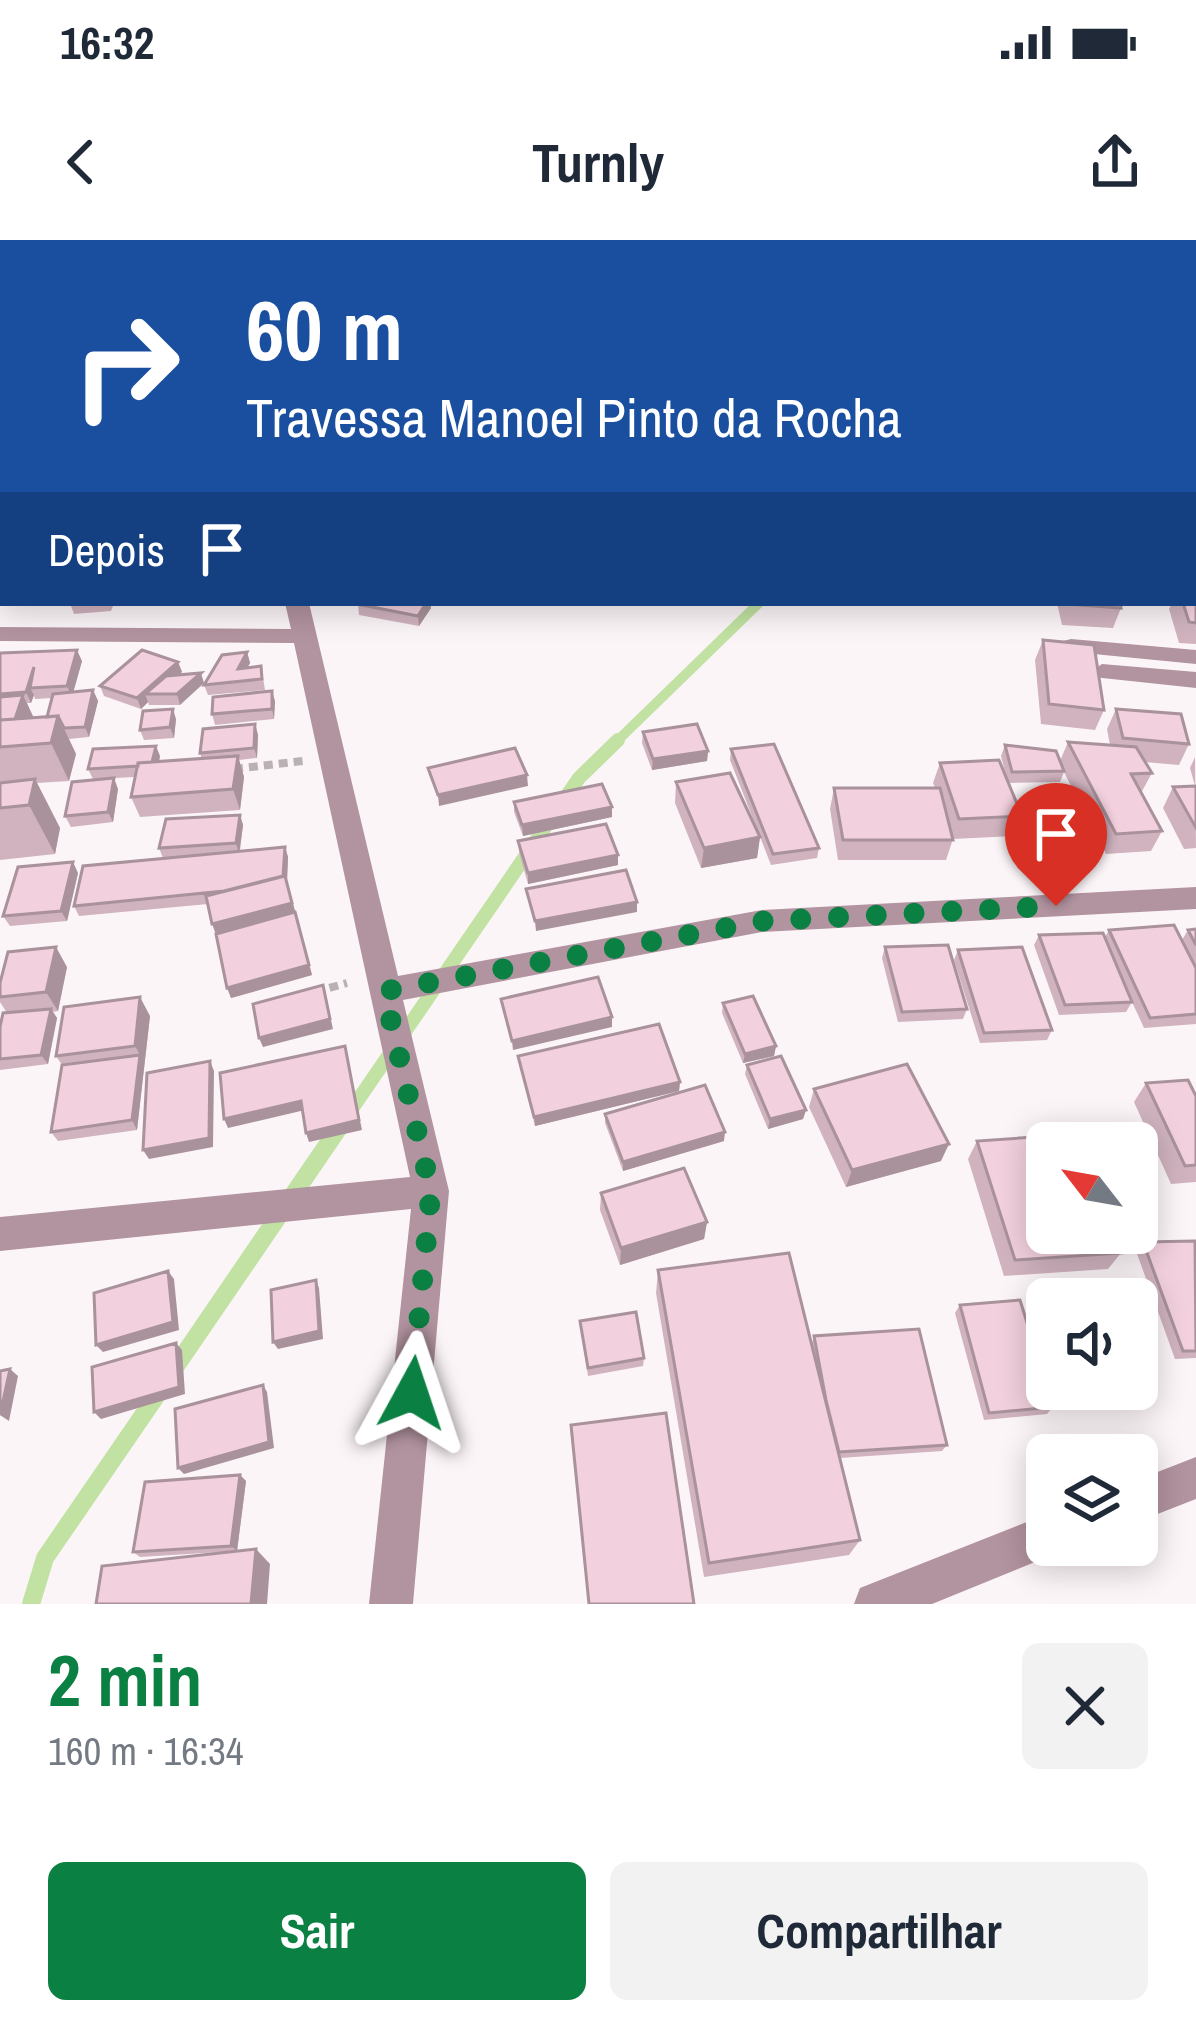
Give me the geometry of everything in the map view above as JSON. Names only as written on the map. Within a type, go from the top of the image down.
[{"type":"street","points":[[297,606],[372,986],[431,1191],[391,1604]]},
{"type":"street","points":[[0,634],[302,636]]},
{"type":"street","points":[[1071,646],[1196,657]]},
{"type":"street","points":[[1102,672],[1196,680]]},
{"type":"street","points":[[372,986],[763,921],[1196,898]]},
{"type":"street","points":[[0,1234],[431,1191]]},
{"type":"street","points":[[1158,1493],[1196,1478]]},
{"type":"street","points":[[876,1604],[1026,1544]]},
{"type":"path","points":[[221,770],[308,761]]},
{"type":"path","points":[[314,992],[372,986]]},
{"type":"building","points":[[367,606],[424,606],[418,616]]},
{"type":"building","points":[[1184,606],[1196,606],[1196,623],[1189,622]]},
{"type":"building","points":[[1043,640],[1094,645],[1104,710],[1049,704]]},
{"type":"building","points":[[77,650],[67,686],[30,688],[34,667],[26,692],[0,694],[0,653]]},
{"type":"building","points":[[142,650],[178,662],[137,698],[100,686]]},
{"type":"building","points":[[247,652],[238,669],[261,666],[262,679],[204,685],[222,655]]},
{"type":"building","points":[[201,673],[177,694],[145,694],[166,676]]},
{"type":"building","points":[[93,690],[85,727],[64,728],[58,716],[47,717],[53,694]]},
{"type":"building","points":[[272,691],[272,709],[212,714],[213,697]]},
{"type":"building","points":[[23,695],[15,719],[0,720],[0,697]]},
{"type":"building","points":[[173,709],[170,727],[140,730],[143,711]]},
{"type":"building","points":[[1116,709],[1181,714],[1189,744],[1123,738]]},
{"type":"building","points":[[58,716],[51,743],[0,747],[0,720]]},
{"type":"building","points":[[255,724],[254,748],[200,753],[203,729]]},
{"type":"building","points":[[697,724],[708,751],[653,759],[643,732]]},
{"type":"building","points":[[1068,742],[1136,747],[1152,773],[1131,774],[1162,831],[1116,834]]},
{"type":"building","points":[[774,744],[819,848],[773,854],[731,749]]},
{"type":"building","points":[[1005,745],[1056,751],[1064,771],[1012,772]]},
{"type":"building","points":[[156,746],[152,762],[88,769],[93,749]]},
{"type":"building","points":[[515,748],[527,775],[438,795],[428,768]]},
{"type":"building","points":[[238,756],[233,789],[131,797],[138,763]]},
{"type":"building","points":[[999,760],[1022,816],[959,819],[940,763]]},
{"type":"building","points":[[730,773],[760,837],[704,848],[676,782]]},
{"type":"building","points":[[114,778],[108,812],[65,816],[72,782]]},
{"type":"building","points":[[35,779],[29,805],[0,808],[0,783]]},
{"type":"building","points":[[602,784],[612,807],[522,825],[514,802]]},
{"type":"building","points":[[1196,786],[1196,828],[1173,787]]},
{"type":"building","points":[[834,788],[940,788],[953,840],[843,840]]},
{"type":"building","points":[[1079,792],[1101,841],[1059,842],[1039,793]]},
{"type":"building","points":[[240,815],[236,843],[159,848],[166,819]]},
{"type":"building","points":[[606,824],[618,855],[528,873],[518,841]]},
{"type":"building","points":[[285,847],[283,876],[224,891],[74,906],[83,866]]},
{"type":"building","points":[[73,862],[61,911],[3,916],[18,867]]},
{"type":"building","points":[[626,870],[637,902],[535,921],[526,889]]},
{"type":"building","points":[[285,876],[292,903],[212,924],[206,896]]},
{"type":"building","points":[[295,912],[309,965],[227,988],[216,934]]},
{"type":"building","points":[[1174,925],[1196,968],[1196,1014],[1150,1018],[1109,930]]},
{"type":"building","points":[[1103,933],[1132,1002],[1065,1005],[1039,935]]},
{"type":"building","points":[[948,945],[967,1009],[902,1012],[885,947]]},
{"type":"building","points":[[56,947],[46,992],[0,997],[8,952]]},
{"type":"building","points":[[1022,947],[1052,1030],[984,1033],[958,950]]},
{"type":"building","points":[[598,977],[612,1017],[512,1041],[501,999]]},
{"type":"building","points":[[323,985],[330,1019],[259,1038],[253,1004]]},
{"type":"building","points":[[753,996],[776,1046],[745,1054],[723,1003]]},
{"type":"building","points":[[140,997],[135,1046],[56,1056],[64,1007]]},
{"type":"building","points":[[51,1009],[41,1055],[0,1059],[3,1013]]},
{"type":"building","points":[[659,1024],[680,1082],[534,1117],[518,1056]]},
{"type":"building","points":[[345,1046],[359,1120],[306,1133],[301,1101],[224,1119],[220,1073]]},
{"type":"building","points":[[140,1055],[132,1120],[51,1132],[62,1065]]},
{"type":"building","points":[[781,1056],[806,1110],[770,1119],[747,1065]]},
{"type":"building","points":[[210,1061],[209,1138],[143,1150],[147,1073]]},
{"type":"building","points":[[907,1064],[949,1144],[852,1170],[814,1089]]},
{"type":"building","points":[[1188,1080],[1196,1096],[1196,1165],[1185,1166],[1146,1083]]},
{"type":"building","points":[[705,1085],[725,1132],[623,1162],[605,1114]]},
{"type":"building","points":[[1026,1138],[1026,1254],[1106,1254],[1015,1260],[977,1141]]},
{"type":"building","points":[[684,1168],[707,1222],[621,1248],[601,1193]]},
{"type":"building","points":[[1195,1241],[1196,1351],[1183,1351],[1147,1254],[1158,1254],[1158,1242]]},
{"type":"building","points":[[789,1253],[860,1540],[709,1563],[658,1270]]},
{"type":"building","points":[[168,1271],[173,1322],[96,1345],[94,1293]]},
{"type":"building","points":[[316,1280],[319,1331],[273,1342],[271,1290]]},
{"type":"building","points":[[1020,1300],[1026,1319],[1026,1410],[989,1413],[960,1305]]},
{"type":"building","points":[[636,1312],[644,1358],[588,1368],[580,1321]]},
{"type":"building","points":[[919,1329],[947,1445],[839,1452],[814,1336]]},
{"type":"building","points":[[176,1343],[179,1387],[94,1412],[92,1367]]},
{"type":"building","points":[[10,1369],[0,1415],[0,1371]]},
{"type":"building","points":[[263,1385],[269,1442],[178,1468],[175,1409]]},
{"type":"building","points":[[666,1413],[694,1604],[589,1604],[571,1425]]},
{"type":"building","points":[[240,1475],[231,1546],[133,1552],[145,1482]]},
{"type":"building","points":[[256,1549],[251,1604],[96,1604],[102,1566]]},
{"type":"waterway","points":[[615,743],[756,606]]},
{"type":"waterway","points":[[347,1116],[579,778],[618,740]]},
{"type":"waterway","points":[[174,1369],[349,1113]]},
{"type":"waterway","points":[[31,1604],[45,1558],[159,1392]]},
{"type":"route","points":[[412,1393],[431,1191],[384,991],[763,921],[1056,906]]}]
